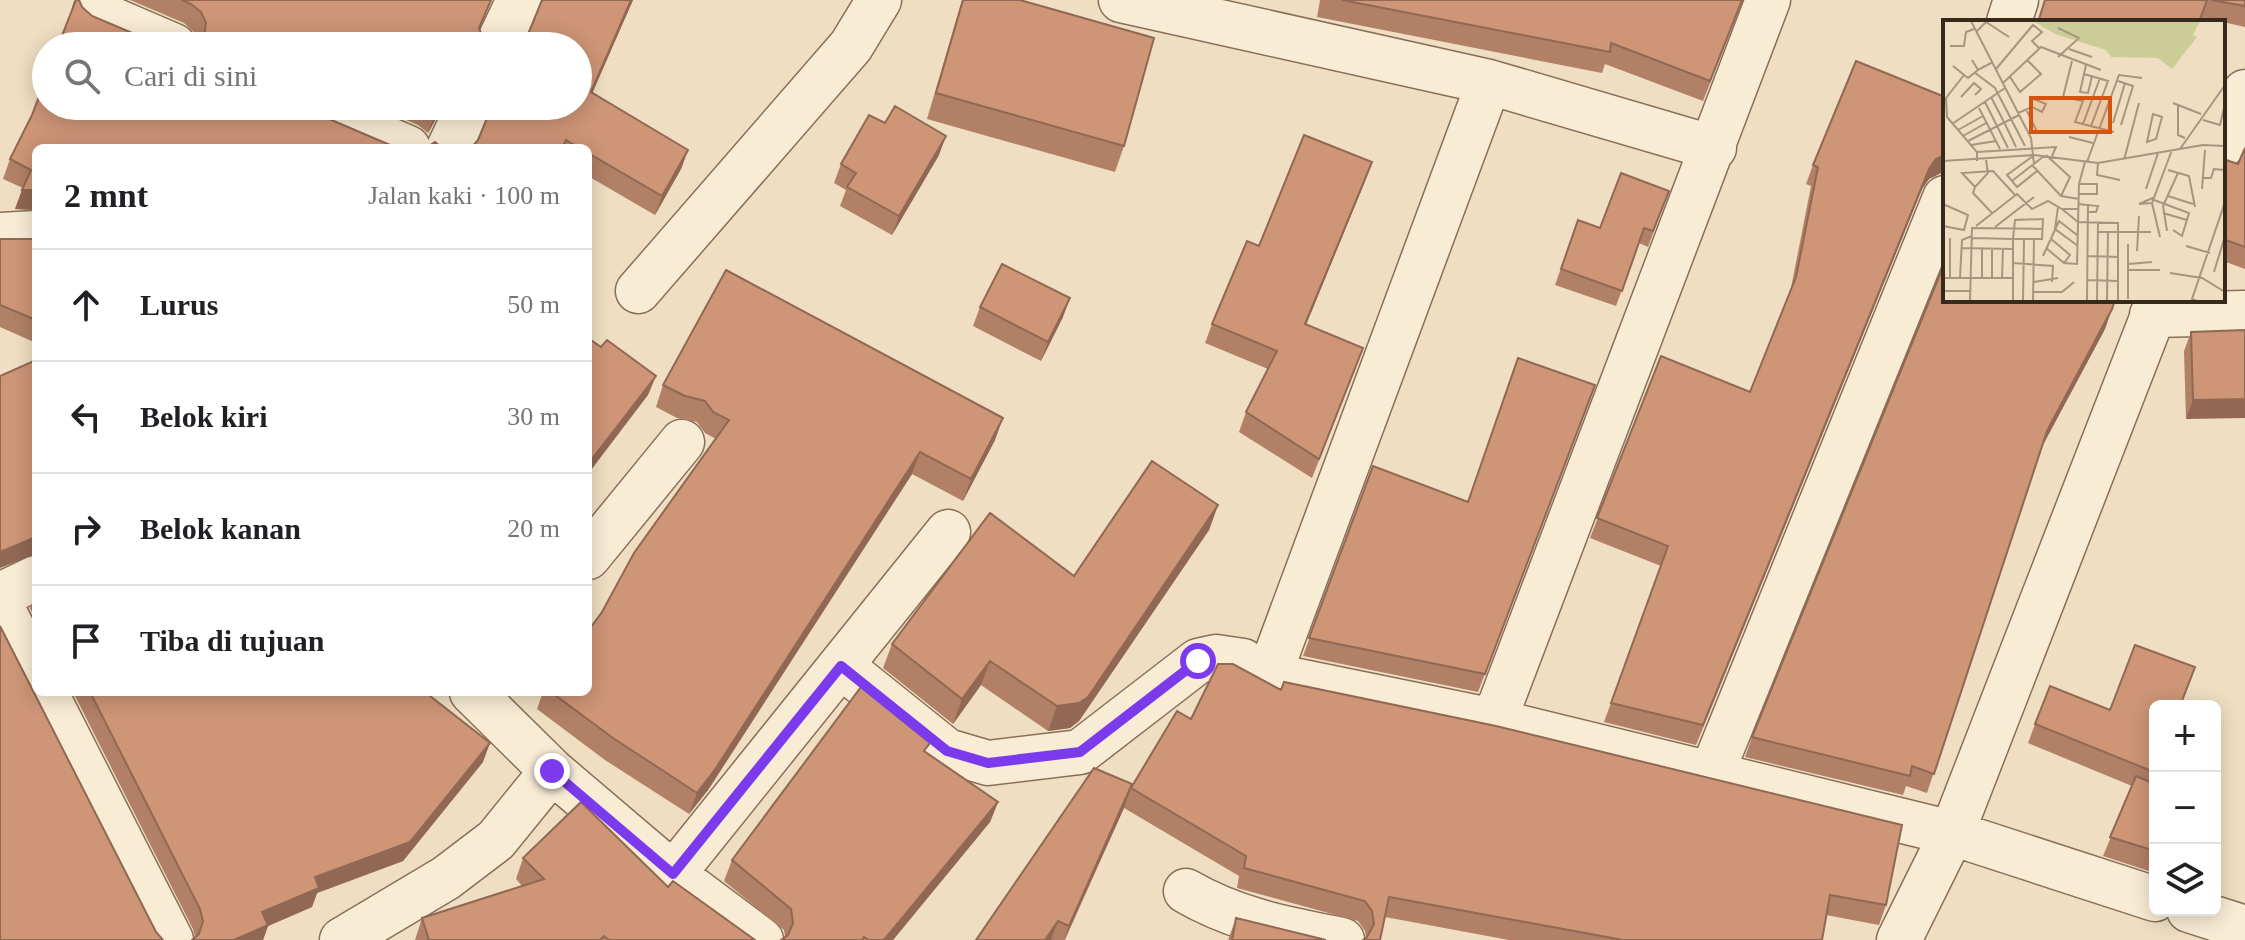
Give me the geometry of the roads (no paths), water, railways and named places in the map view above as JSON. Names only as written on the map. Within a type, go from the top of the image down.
[{"type":"street","points":[[504,32],[519,0]]},
{"type":"street","points":[[638,291],[851,46],[879,0]]},
{"type":"street","points":[[1121,0],[1489,82],[1714,148]]},
{"type":"street","points":[[1494,721],[1768,0]]},
{"type":"street","points":[[2010,20],[2016,0]]},
{"type":"street","points":[[95,12],[141,32]]},
{"type":"street","points":[[1489,82],[1269,675],[1494,721],[1952,833],[2149,897]]},
{"type":"street","points":[[2225,140],[2245,92]]},
{"type":"street","points":[[343,120],[399,144]]},
{"type":"street","points":[[451,144],[462,120]]},
{"type":"street","points":[[1711,775],[1943,203]]},
{"type":"street","points":[[0,235],[32,233]]},
{"type":"street","points":[[1899,940],[1952,833],[2156,308],[2245,313]]},
{"type":"street","points":[[592,552],[682,442]]},
{"type":"street","points":[[673,874],[948,532]]},
{"type":"street","points":[[0,595],[32,580]]},
{"type":"street","points":[[0,604],[32,667]]},
{"type":"street","points":[[841,666],[947,751],[988,763],[1080,752],[1198,661],[1216,657],[1243,661]]},
{"type":"street","points":[[47,696],[171,940]]},
{"type":"street","points":[[478,696],[552,771],[673,874],[761,940]]},
{"type":"street","points":[[342,940],[446,878],[496,840],[552,771]]},
{"type":"street","points":[[1186,891],[1220,911],[1263,925],[1342,940]]},
{"type":"street","points":[[2208,916],[2245,928]]}]
